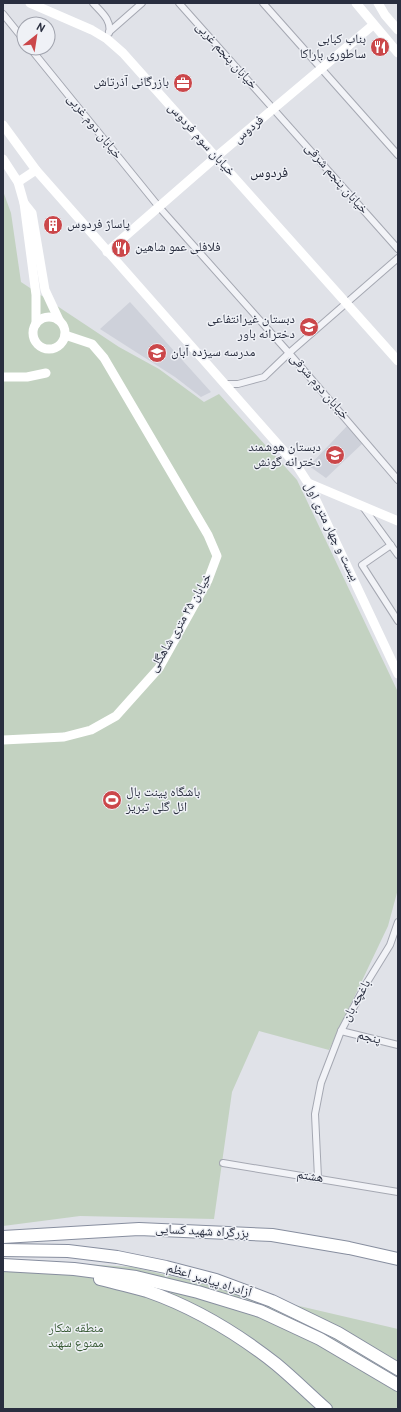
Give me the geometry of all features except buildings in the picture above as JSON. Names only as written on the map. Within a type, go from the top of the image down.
[{"type":"highway","name":"بزرگراه شهید کسایی","points":[[3,1237],[139,1229],[272,1235],[349,1248],[398,1259]]},
{"type":"highway","name":"آزادراه پیامبر اعظم","points":[[3,1250],[68,1251],[117,1257],[166,1267],[216,1280],[272,1301],[338,1333],[398,1368]]},
{"type":"highway","name":"آزادراه پیامبر اعظم","points":[[3,1265],[74,1269],[136,1278],[198,1292],[260,1311],[320,1339],[398,1385]]},
{"type":"highway","points":[[74,1269],[92,1277],[147,1291],[179,1304],[200,1315],[260,1352],[277,1365],[326,1409]]},
{"type":"street","name":"خیابان سوم فردوس","points":[[30,3],[92,30],[108,35],[398,361]]},
{"type":"street","points":[[93,3],[108,21],[110,28],[108,35]]},
{"type":"street","points":[[108,35],[142,3]]},
{"type":"street","name":"خیابان پنجم غربی","points":[[179,3],[274,108]]},
{"type":"street","points":[[263,3],[398,155]]},
{"type":"street","points":[[356,3],[398,53]]},
{"type":"street","points":[[378,3],[385,15],[398,30]]},
{"type":"street","points":[[385,3],[385,15]]},
{"type":"street","points":[[3,14],[16,30]]},
{"type":"street","name":"فردوس","points":[[107,252],[216,157],[373,25]]},
{"type":"street","name":"خیابان دوم غربی","points":[[36,56],[159,207]]},
{"type":"street","name":"خیابان پنجم شرقی","points":[[274,108],[398,250]]},
{"type":"street","name":"بیست و چهار متری اول","points":[[3,125],[36,170],[297,466],[308,483],[394,656],[398,674]]},
{"type":"street","points":[[3,159],[18,182],[24,204],[36,295],[36,324],[34,338],[40,346],[44,348],[54,348],[58,347],[62,343],[65,334],[62,324],[45,290],[32,213],[24,204]]},
{"type":"street","points":[[18,182],[36,170]]},
{"type":"street","name":"خیابان دوم شرقی","points":[[159,207],[289,353],[398,480]]},
{"type":"street","points":[[225,384],[238,384],[264,377],[289,353],[398,258]]},
{"type":"street","points":[[36,324],[40,320],[49,317],[59,320]]},
{"type":"street","name":"خیابان ۳۵ متری شاهگلی","points":[[3,740],[64,738],[91,730],[116,716],[159,668],[208,580],[217,556],[208,535],[104,358],[92,344],[65,334]]},
{"type":"street","points":[[3,377],[27,376],[46,373]]},
{"type":"street","points":[[308,483],[398,521]]},
{"type":"street","points":[[362,506],[398,555]]},
{"type":"street","points":[[391,545],[362,565],[398,621]]},
{"type":"street","name":"باغچه بان","points":[[318,1178],[315,1114],[321,1083],[341,1031],[366,984],[390,945],[398,922]]},
{"type":"street","name":"پنجم","points":[[341,1031],[398,1046]]},
{"type":"street","name":"هشتم","points":[[223,1163],[398,1192]]},
{"type":"shaded area","name":"مدرسه سیزده آبان","points":[[130,302],[211,392],[201,397],[175,377],[100,329]]},
{"type":"shaded area","name":"دبستان هوشمند دخترانه گونش","points":[[348,425],[364,442],[326,478],[309,466]]},
{"type":"green space","points":[[3,191],[11,213],[21,282],[119,347],[159,369],[204,402],[219,394],[297,480],[398,692],[398,889],[388,926],[329,1050],[259,1031],[232,1092],[214,1219],[80,1216],[3,1226]]},
{"type":"green space","name":"منطقه شکار ممنوع سهند","points":[[3,1259],[132,1267],[398,1329],[398,1409],[3,1409]]},
{"type":"place","name":"بناب کبابی ساطوری باراکا","points":[[380,47]]},
{"type":"place","name":"بازرگانی آذرتاش","points":[[183,83]]},
{"type":"place","name":"پاساژ فردوس","points":[[53,225]]},
{"type":"place","name":"فلافلی عمو شاهین","points":[[121,248]]},
{"type":"place","name":"دبستان غیرانتفاعی دخترانه باور","points":[[309,327]]},
{"type":"place","name":"مدرسه سیزده آبان","points":[[157,353]]},
{"type":"place","name":"دبستان هوشمند دخترانه گونش","points":[[335,455]]},
{"type":"place","name":"باشگاه پینت بال ائل گلی تبریز","points":[[112,800]]},
{"type":"district","name":"فردوس","points":[[269,173]]}]
